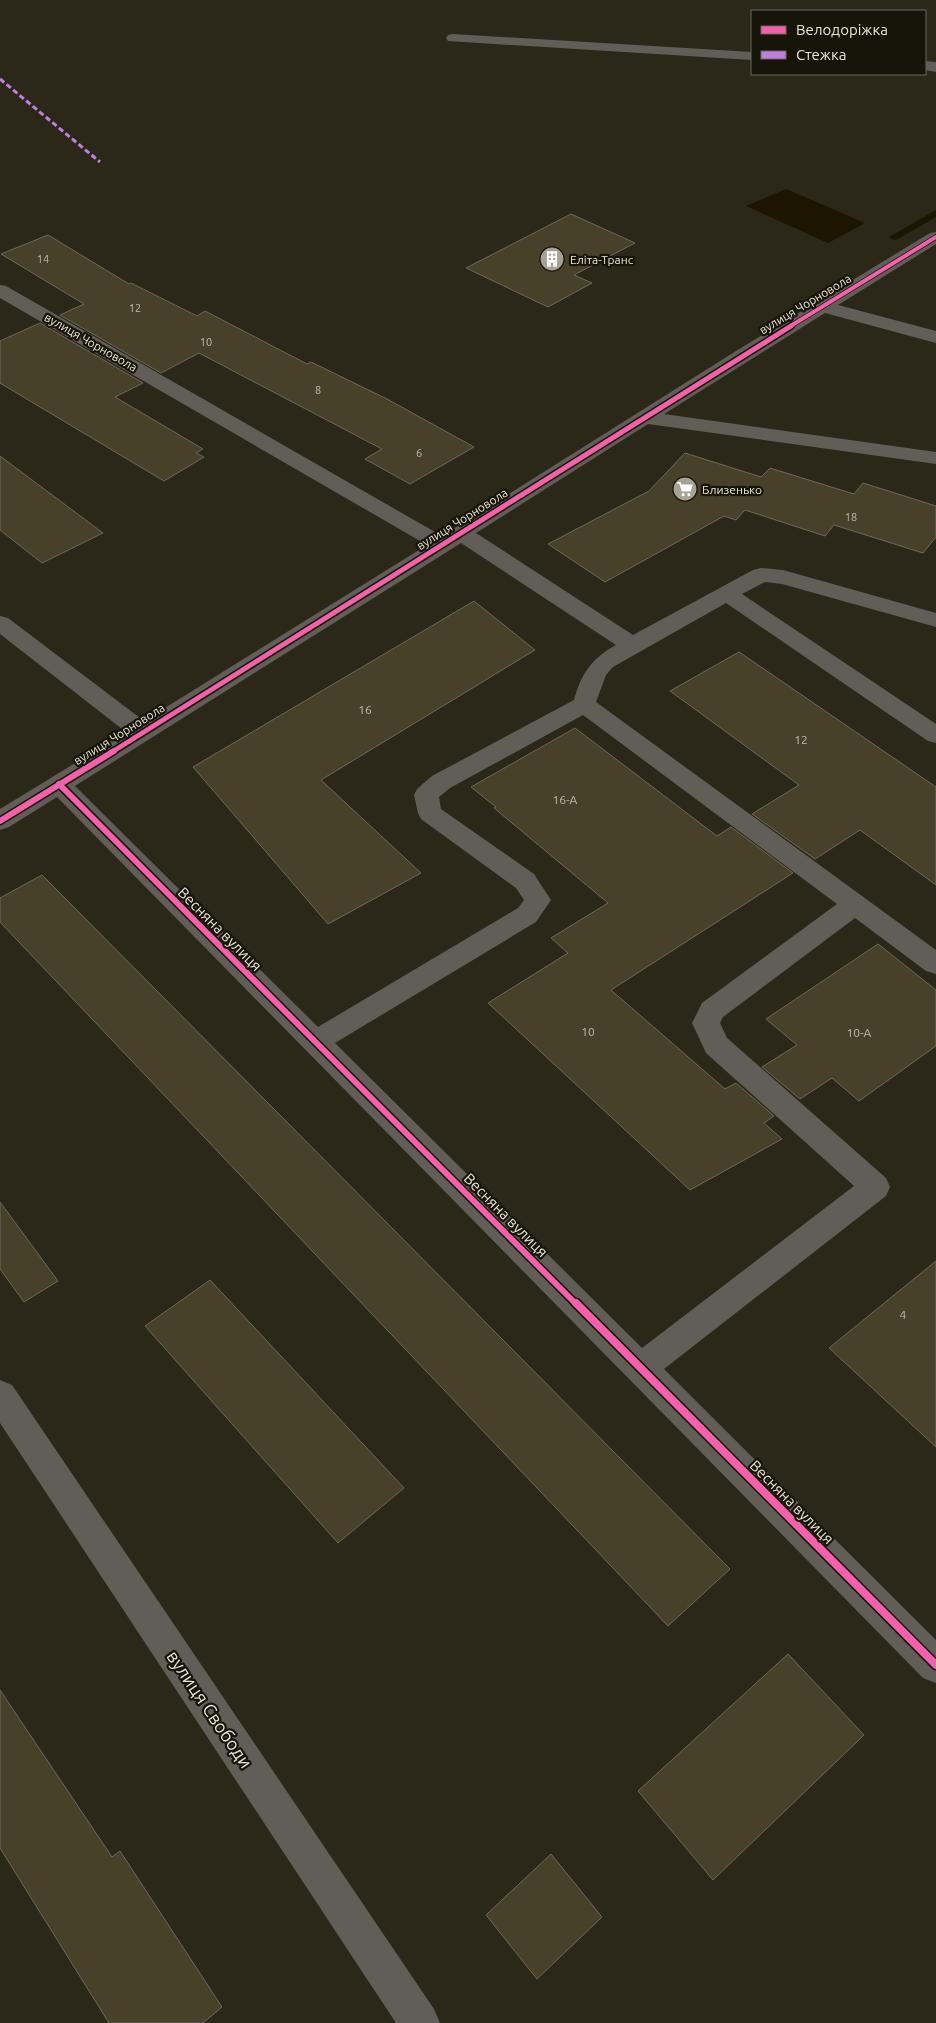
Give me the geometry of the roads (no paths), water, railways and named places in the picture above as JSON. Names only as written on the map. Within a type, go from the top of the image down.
[{"type":"street","points":[[453,38],[751,56]]},
{"type":"street","name":"вулиця Чорновола","points":[[0,821],[644,417],[936,237]]},
{"type":"street","name":"вулиця Чорновола","points":[[0,290],[442,545]]},
{"type":"street","points":[[822,306],[936,337]]},
{"type":"street","points":[[644,417],[936,458]]},
{"type":"street","points":[[461,533],[632,644]]},
{"type":"street","points":[[315,1042],[527,915],[538,900],[525,881],[430,813],[426,795],[441,782],[584,704],[592,677],[599,667],[632,644],[762,575],[783,577],[936,620]]},
{"type":"street","points":[[726,594],[936,735]]},
{"type":"street","name":"вулиця Чорновола","points":[[0,623],[142,732]]},
{"type":"street","points":[[584,704],[936,964]]},
{"type":"street","name":"Весняна вулиця","points":[[59,784],[936,1665]]},
{"type":"street","points":[[641,1368],[875,1187],[716,1044],[706,1022],[712,1010],[855,904]]},
{"type":"street","name":"вулиця Свободи","points":[[0,1395],[420,2023]]},
{"type":"waterway","points":[[894,237],[936,213]]},
{"type":"place","name":"Еліта-Транс","points":[[552,259]]},
{"type":"place","name":"Близенько","points":[[685,489]]}]
